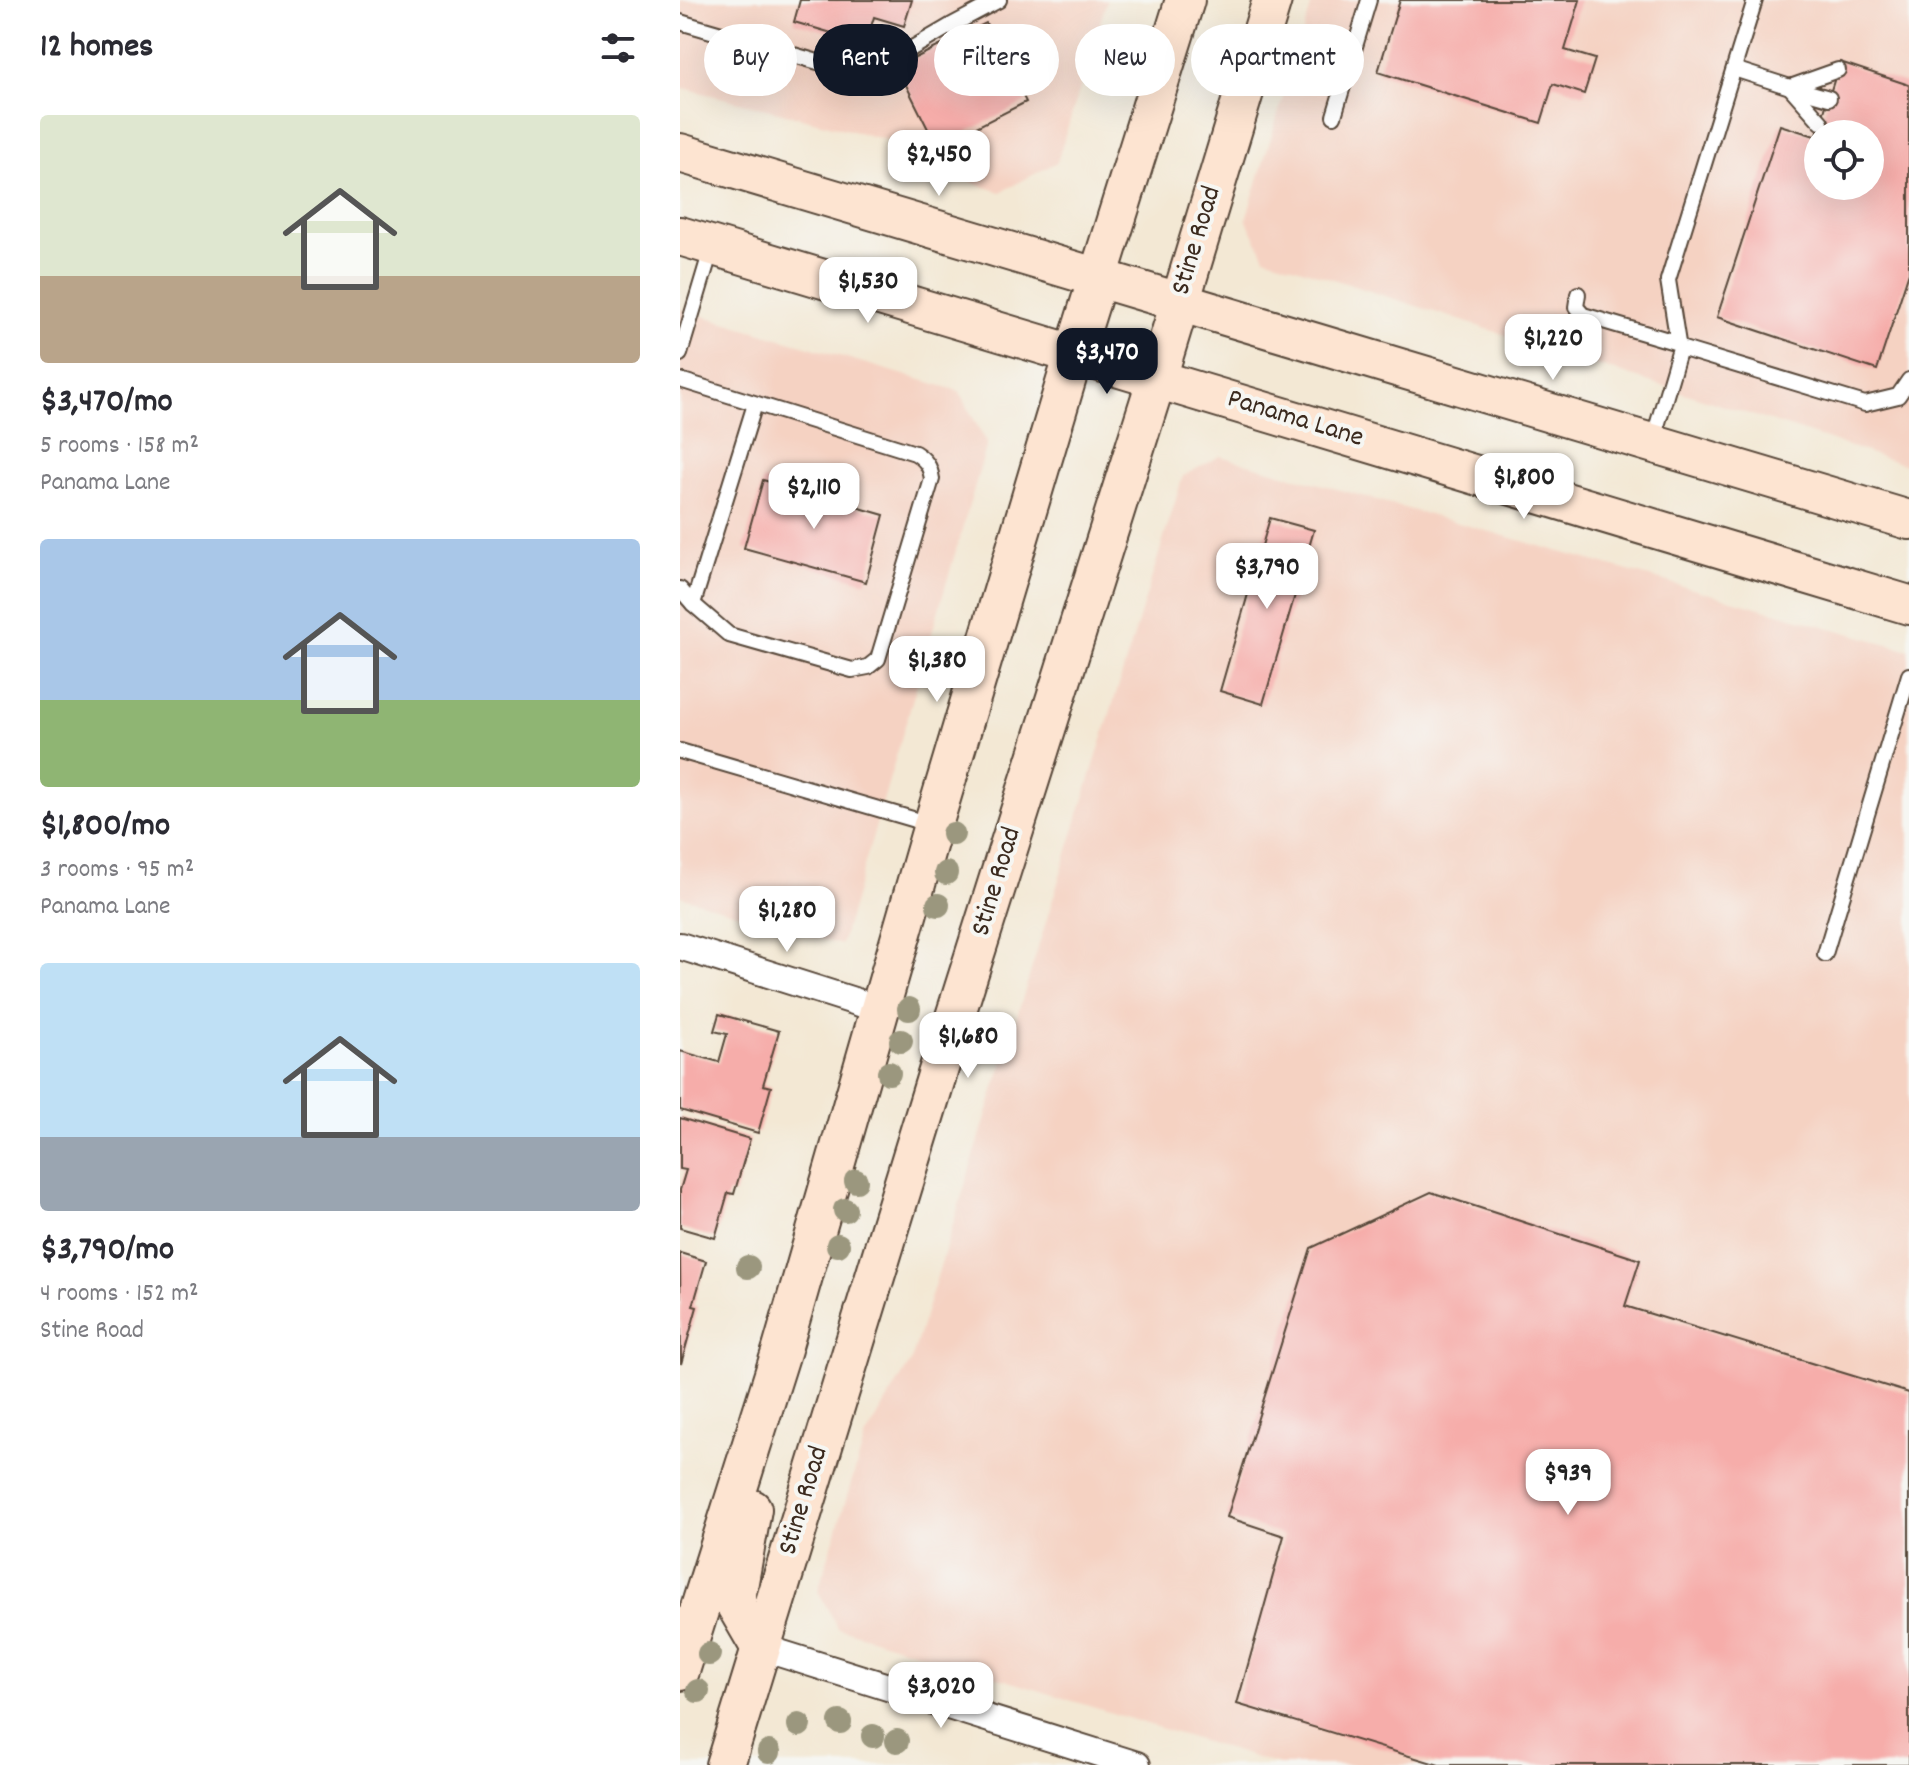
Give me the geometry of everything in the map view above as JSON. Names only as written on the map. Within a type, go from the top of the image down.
[{"type":"main road","points":[[680,1671],[782,1349],[933,825],[1074,354],[1185,0]]},
{"type":"main road","name":"Stine Road","points":[[725,1765],[1272,0]]},
{"type":"main road","points":[[680,153],[1909,520]]},
{"type":"main road","name":"Panama Lane","points":[[696,240],[1909,605]]},
{"type":"main road","points":[[760,1647],[735,1604],[782,1349]]},
{"type":"street","points":[[680,946],[879,1009]]},
{"type":"street","points":[[760,1647],[1137,1765]]},
{"type":"lane","points":[[680,22],[849,71],[878,68],[999,0]]},
{"type":"lane","points":[[1334,116],[1369,0]]},
{"type":"lane","points":[[1652,443],[1679,345],[1668,280],[1755,0]]},
{"type":"lane","points":[[1734,69],[1829,98]]},
{"type":"lane","points":[[1790,87],[1838,70]]},
{"type":"lane","points":[[1790,87],[1819,120]]},
{"type":"lane","points":[[680,354],[696,240]]},
{"type":"lane","points":[[1578,294],[1576,307],[1583,315],[1865,404],[1898,396],[1909,380]]},
{"type":"lane","points":[[680,380],[915,453],[925,460],[932,479],[878,659],[868,667],[852,670],[729,635],[680,589]]},
{"type":"lane","points":[[693,604],[755,404]]},
{"type":"lane","points":[[1825,954],[1909,675]]},
{"type":"lane","points":[[680,751],[933,825]]},
{"type":"shaded area","points":[[680,0],[1107,0],[1100,24],[1075,24],[1077,96],[1057,162],[1001,192],[976,184],[895,142],[715,96],[797,96],[797,24],[704,24],[704,93],[680,87]]},
{"type":"shaded area","points":[[1313,0],[1909,0],[1909,466],[1265,257],[1246,219],[1284,96],[1364,96],[1364,24],[1306,24]]},
{"type":"shaded area","points":[[680,309],[959,391],[987,444],[841,945],[680,896]]},
{"type":"shaded area","points":[[1220,456],[1909,650],[1909,1765],[1279,1765],[838,1628],[818,1591],[865,1438],[911,1361],[1183,476]]},
{"type":"building","points":[[800,0],[912,0],[905,24],[874,17],[872,24],[813,24],[813,28],[794,22]]},
{"type":"building","points":[[1400,0],[1580,0],[1565,50],[1595,59],[1584,94],[1553,84],[1541,123],[1378,72]]},
{"type":"building","points":[[934,49],[934,96],[1023,96],[1026,102],[937,147],[912,96],[918,96],[918,57]]},
{"type":"building","points":[[1840,62],[1909,85],[1909,272],[1877,370],[1717,317],[1780,125],[1804,133],[1804,200],[1884,200],[1884,120],[1821,120]]},
{"type":"building","points":[[763,480],[884,515],[866,582],[744,548]]},
{"type":"building","points":[[1270,518],[1314,530],[1263,704],[1220,691]]},
{"type":"building","points":[[719,1014],[779,1031],[763,1085],[771,1087],[758,1133],[680,1110],[680,1051],[719,1062],[727,1034],[714,1031]]},
{"type":"building","points":[[680,1118],[750,1139],[734,1194],[728,1193],[715,1238],[680,1228],[680,1190],[686,1170],[680,1169]]},
{"type":"building","points":[[1431,1192],[1640,1260],[1625,1306],[1909,1393],[1909,1765],[1439,1765],[1237,1704],[1284,1536],[1227,1517],[1311,1248]]},
{"type":"building","points":[[680,1253],[706,1261],[681,1364]]}]
